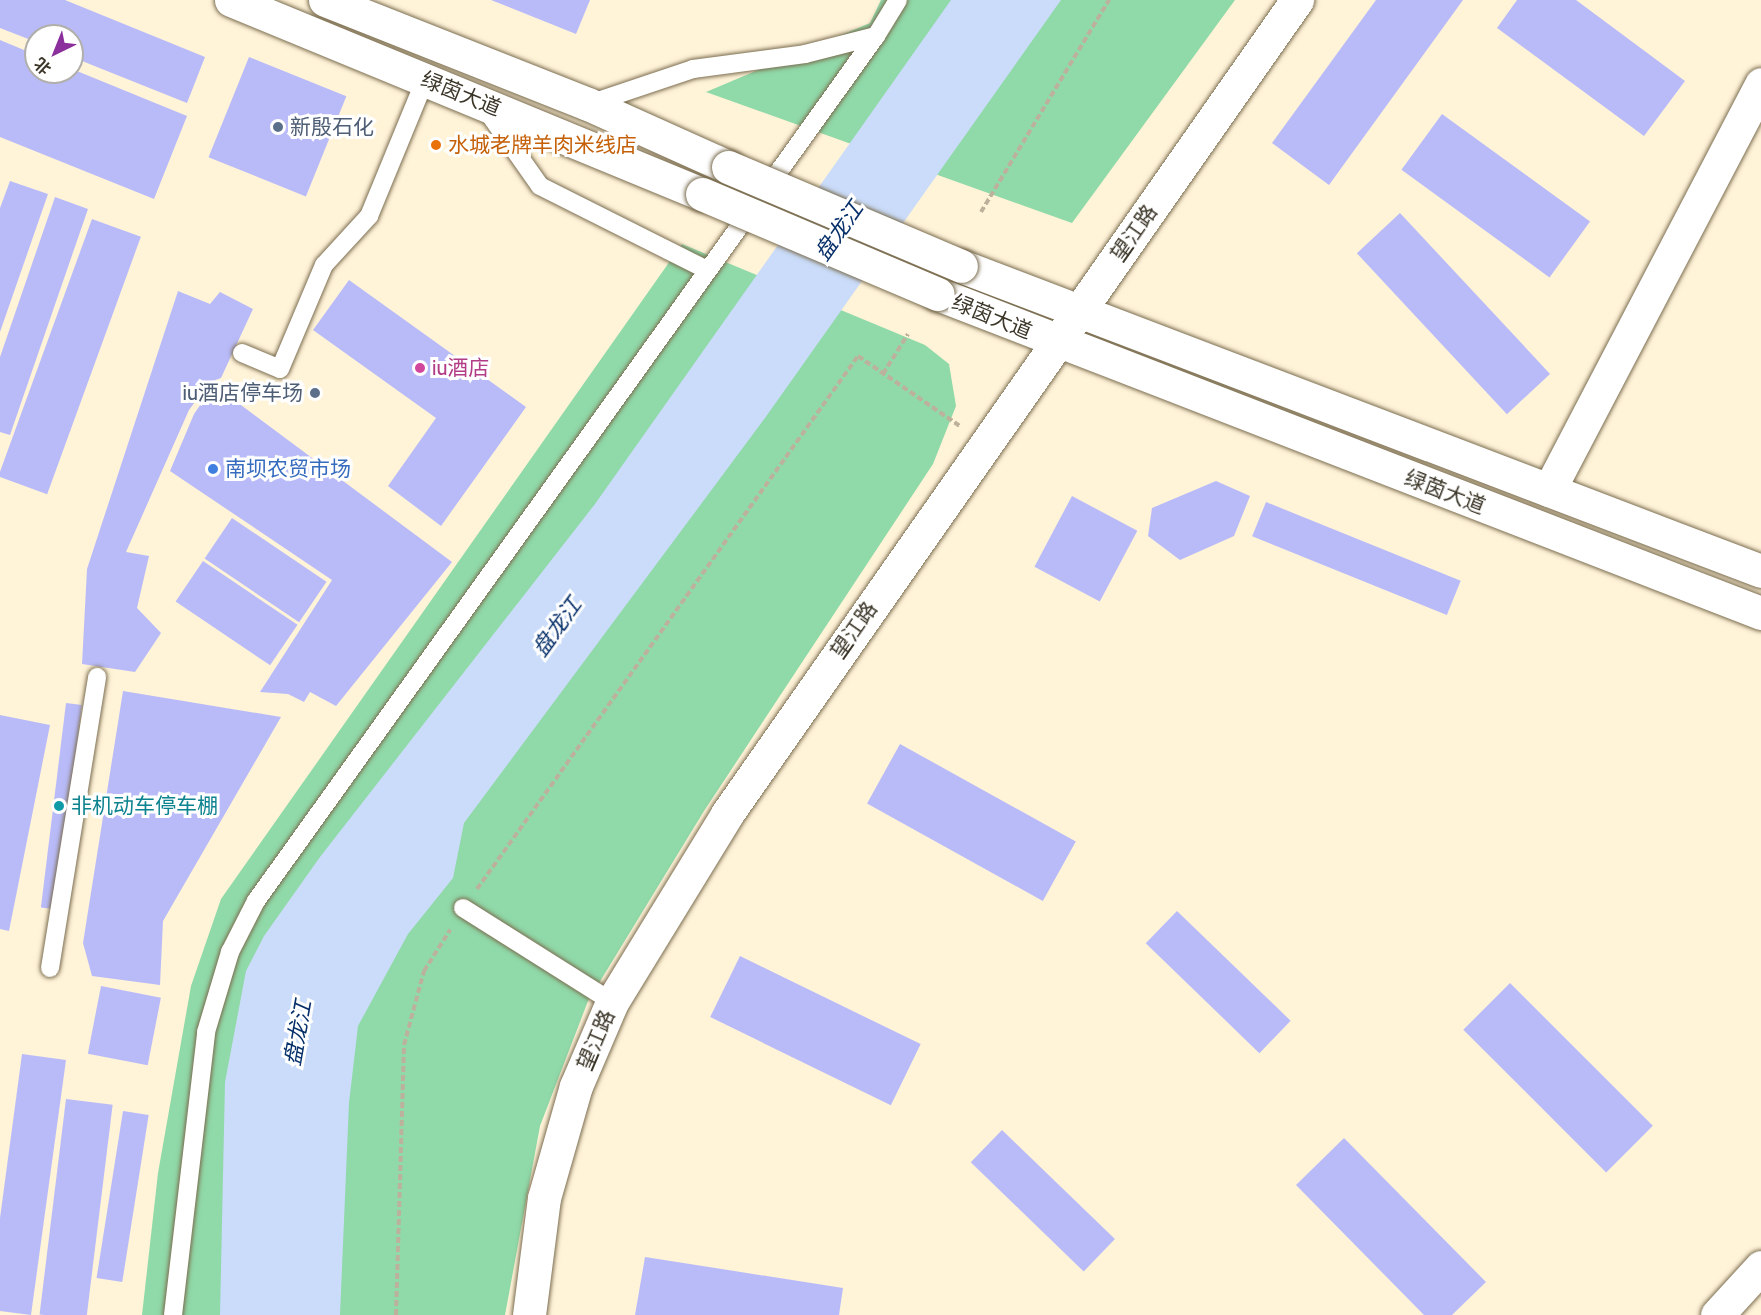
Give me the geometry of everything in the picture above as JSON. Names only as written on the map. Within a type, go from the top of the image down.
[{"type":"main road","name":"绿茵大道","points":[[231,0],[481,102],[1058,344],[1761,613]]},
{"type":"main road","name":"绿茵大道","points":[[325,0],[588,104],[728,167],[961,266],[1761,571]]},
{"type":"main road","name":"望江路","points":[[529,1315],[544,1198],[576,1086],[612,1002],[726,814],[984,442],[1058,344],[1297,0]]},
{"type":"main road","points":[[1549,490],[1761,84]]},
{"type":"main road","points":[[1718,1315],[1761,1267]]},
{"type":"lane","points":[[173,1315],[206,1032],[230,952],[246,921],[331,793],[876,36],[897,0]]},
{"type":"lane","points":[[588,104],[693,69],[805,54],[876,36]]},
{"type":"lane","points":[[242,353],[280,369],[324,265],[369,216],[425,80]]},
{"type":"lane","points":[[481,102],[540,186],[707,270]]},
{"type":"lane","points":[[50,968],[97,677]]},
{"type":"lane","points":[[463,908],[612,1002]]},
{"type":"path","points":[[981,212],[1109,0]]},
{"type":"path","points":[[883,374],[908,334]]},
{"type":"path","points":[[396,1315],[404,1045],[424,971],[463,908],[858,356],[984,442]]},
{"type":"green space","points":[[881,0],[1235,0],[1072,223],[706,92],[870,23]]},
{"type":"green space","points":[[682,244],[925,345],[949,364],[956,406],[933,464],[704,811],[588,1001],[540,1126],[505,1315],[142,1315],[158,1173],[191,986],[221,899]]},
{"type":"water","name":"盘龙江","points":[[951,0],[1061,0],[765,418],[464,823],[453,878],[408,934],[358,1026],[349,1103],[340,1315],[220,1315],[225,1082],[246,971],[264,936],[320,857],[595,504]]},
{"type":"building","points":[[0,0],[65,0],[205,57],[187,103],[84,62],[84,24],[24,24],[24,37],[0,28]]},
{"type":"building","points":[[491,0],[590,0],[576,34]]},
{"type":"building","points":[[1376,0],[1463,0],[1329,185],[1272,143]]},
{"type":"building","points":[[1517,0],[1576,0],[1685,81],[1644,136],[1497,28]]},
{"type":"building","points":[[0,40],[24,50],[24,84],[84,84],[84,74],[187,116],[154,199],[0,137]]},
{"type":"building","name":"新殷石化","points":[[249,57],[346,96],[306,196],[209,157]]},
{"type":"building","points":[[1442,114],[1590,222],[1549,277],[1401,170]]},
{"type":"building","points":[[10,181],[48,194],[0,332],[0,208]]},
{"type":"building","points":[[55,197],[88,209],[10,435],[0,432],[0,357]]},
{"type":"building","points":[[1400,213],[1550,374],[1507,414],[1357,253]]},
{"type":"building","points":[[92,219],[141,237],[47,494],[0,477],[0,472]]},
{"type":"building","name":"iu酒店","points":[[349,280],[526,407],[441,526],[388,486],[436,418],[313,330]]},
{"type":"building","points":[[178,291],[210,304],[220,292],[253,309],[221,378],[210,382],[189,410],[126,552],[149,556],[137,608],[161,633],[135,672],[82,664],[87,569]]},
{"type":"building","points":[[214,385],[452,562],[336,706],[310,692],[304,702],[288,694],[260,692],[332,580],[170,471],[194,414]]},
{"type":"building","points":[[1216,481],[1250,496],[1234,536],[1180,560],[1148,536],[1152,508]]},
{"type":"building","points":[[1072,496],[1137,531],[1100,601],[1034,567]]},
{"type":"building","points":[[1266,502],[1461,581],[1447,615],[1252,536]]},
{"type":"building","points":[[232,518],[327,582],[299,622],[205,559]]},
{"type":"building","points":[[203,561],[298,625],[270,665],[176,602]]},
{"type":"building","points":[[123,691],[281,717],[163,921],[160,985],[92,976],[83,943]]},
{"type":"building","name":"非机动车停车棚","points":[[66,703],[82,705],[57,909],[41,907]]},
{"type":"building","points":[[0,715],[50,725],[9,931],[0,929]]},
{"type":"building","points":[[900,744],[1076,841],[1043,901],[867,803]]},
{"type":"building","points":[[1177,911],[1291,1021],[1259,1053],[1146,943]]},
{"type":"building","points":[[740,956],[921,1044],[891,1105],[710,1017]]},
{"type":"building","points":[[1510,983],[1653,1126],[1606,1173],[1463,1030]]},
{"type":"building","points":[[101,986],[161,998],[148,1065],[88,1054]]},
{"type":"building","points":[[22,1054],[66,1060],[31,1315],[0,1311],[0,1218]]},
{"type":"building","points":[[66,1099],[113,1105],[87,1315],[40,1314]]},
{"type":"building","points":[[123,1111],[149,1115],[122,1282],[97,1278]]},
{"type":"building","points":[[1002,1130],[1115,1239],[1084,1271],[971,1162]]},
{"type":"building","points":[[1344,1138],[1486,1282],[1452,1315],[1424,1315],[1296,1185]]},
{"type":"building","points":[[645,1257],[843,1288],[839,1315],[635,1315]]},
{"type":"place","name":"新殷石化","points":[[278,127]]},
{"type":"place","name":"水城老牌羊肉米线店","points":[[436,145]]},
{"type":"place","name":"iu酒店","points":[[420,368]]},
{"type":"place","name":"iu酒店停车场","points":[[315,393]]},
{"type":"place","name":"南坝农贸市场","points":[[213,469]]},
{"type":"place","name":"非机动车停车棚","points":[[59,806]]}]
